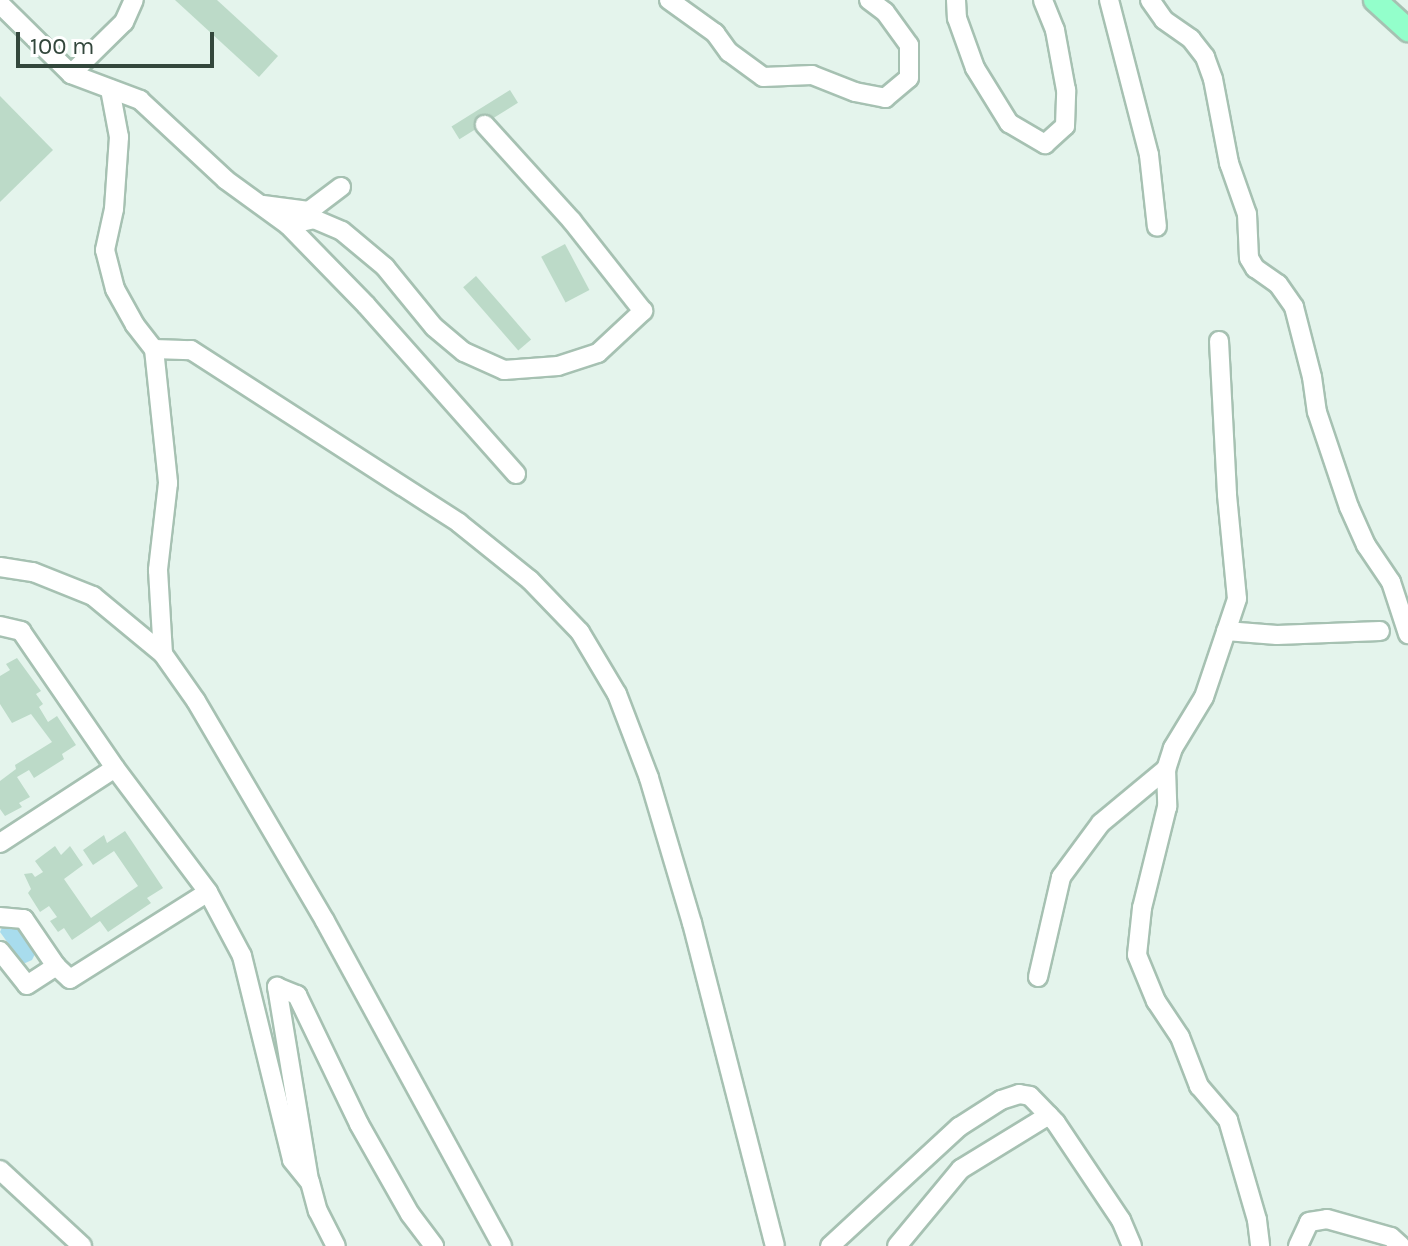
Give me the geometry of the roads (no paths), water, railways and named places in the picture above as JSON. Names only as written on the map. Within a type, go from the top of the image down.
[{"type":"main road","points":[[1375,0],[1408,30]]},
{"type":"street","points":[[71,74],[124,22],[134,0]]},
{"type":"street","points":[[669,0],[715,33],[729,52],[763,77],[812,75],[855,92],[885,98],[909,78],[909,45],[885,12],[869,0]]},
{"type":"street","points":[[956,0],[957,18],[982,79],[1009,123],[1045,144],[1065,126],[1066,90],[1055,30],[1043,0]]},
{"type":"street","points":[[1109,0],[1141,116],[1155,186],[1157,227]]},
{"type":"street","points":[[1150,0],[1164,20],[1191,39],[1205,57],[1213,79],[1229,163],[1247,214],[1249,258],[1255,268],[1278,284],[1294,307],[1312,377],[1317,412],[1349,507],[1366,545],[1391,582],[1408,634]]},
{"type":"street","points":[[0,4],[52,59],[71,74],[140,100],[226,180],[288,225],[366,305],[516,474]]},
{"type":"street","points":[[110,89],[119,137],[114,209],[105,250],[115,289],[135,325],[154,349],[168,483],[158,570],[163,654]]},
{"type":"street","points":[[288,225],[314,219],[342,231],[385,267],[434,327],[464,352],[504,370],[558,366],[598,353],[643,311],[572,221],[485,125]]},
{"type":"street","points":[[260,205],[309,211],[341,187]]},
{"type":"street","points":[[1219,341],[1227,495],[1237,580],[1235,612],[1204,697],[1173,748],[1166,769],[1167,807],[1142,908],[1137,955],[1156,1001],[1180,1037],[1199,1086],[1228,1120],[1257,1220],[1260,1246]]},
{"type":"street","points":[[154,349],[191,350],[396,481],[459,523],[530,580],[580,632],[617,694],[649,778],[692,923],[775,1246]]},
{"type":"street","points":[[0,567],[33,572],[93,596],[163,654],[196,701],[325,921],[502,1246]]},
{"type":"street","points":[[0,626],[21,631],[115,768],[208,892],[242,956],[292,1160],[310,1182]]},
{"type":"street","points":[[1226,631],[1277,635],[1380,631]]},
{"type":"street","points":[[0,843],[115,768]]},
{"type":"street","points":[[1038,977],[1061,877],[1101,823],[1166,769]]},
{"type":"street","points":[[0,917],[24,919],[56,966],[70,979],[208,892]]},
{"type":"street","points":[[0,951],[27,985],[56,966]]},
{"type":"street","points":[[336,1246],[318,1211],[310,1182],[277,987],[297,995],[359,1124],[410,1214],[434,1246]]},
{"type":"street","points":[[830,1246],[959,1127],[981,1111],[1019,1094],[1030,1096],[1049,1115],[1121,1220],[1125,1243]]},
{"type":"street","points":[[897,1246],[961,1169],[1049,1115]]},
{"type":"street","points":[[0,1170],[82,1246]]},
{"type":"street","points":[[1298,1246],[1309,1222],[1327,1219],[1391,1237],[1401,1246]]}]
